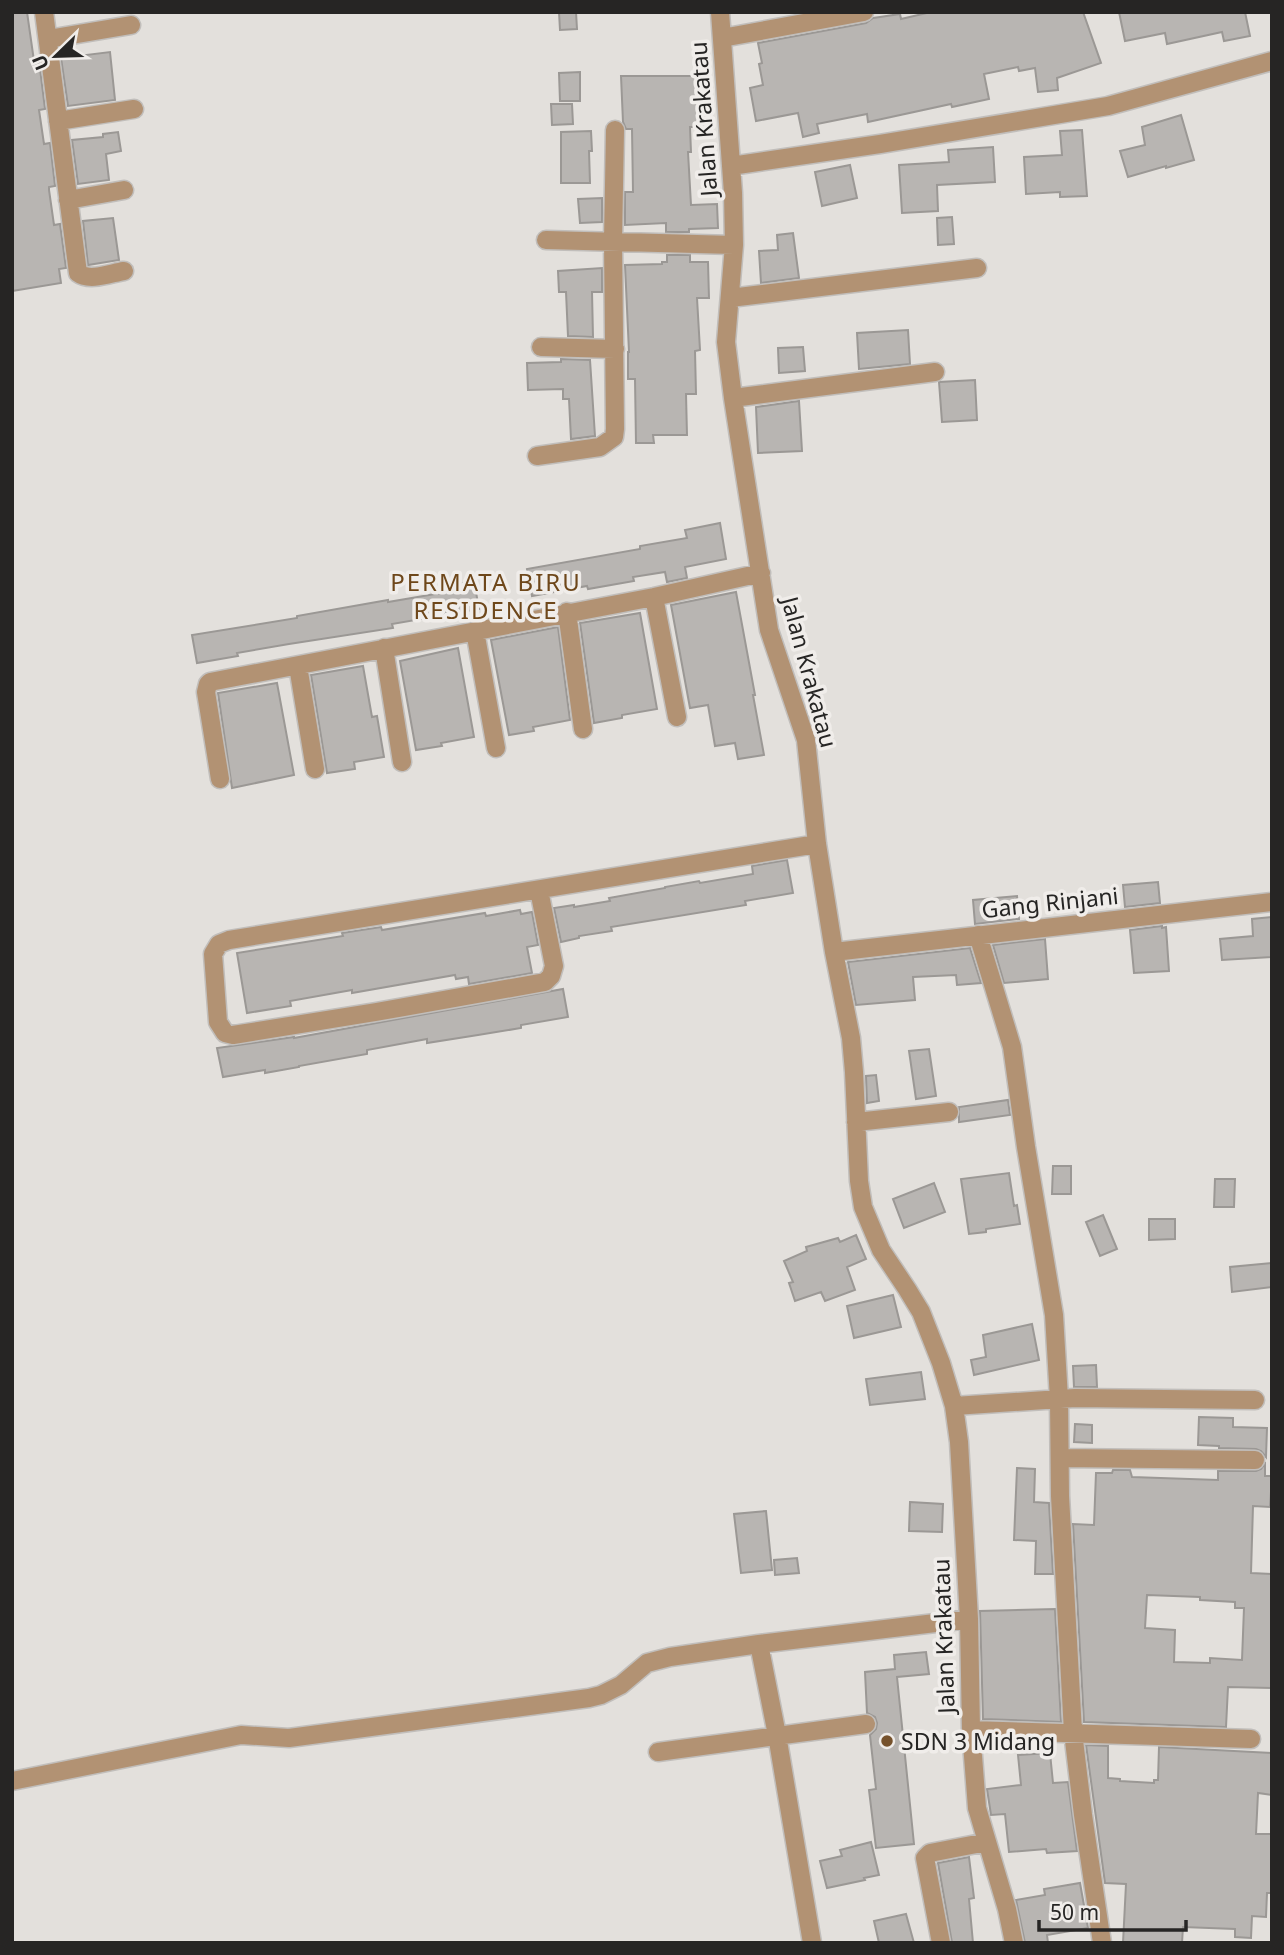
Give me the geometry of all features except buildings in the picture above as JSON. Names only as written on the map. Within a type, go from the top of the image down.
[{"type":"street","points":[[44,12],[78,273],[83,277],[91,277],[124,271]]},
{"type":"street","name":"Jalan Krakatau","points":[[720,12],[734,245],[726,342],[733,398],[769,630],[806,740],[817,844],[851,1038],[859,1181],[863,1206],[881,1250],[921,1312],[954,1406],[969,1619],[971,1730],[977,1808],[1007,1909],[1014,1943]]},
{"type":"street","points":[[722,38],[864,12]]},
{"type":"street","points":[[48,39],[131,25]]},
{"type":"street","points":[[731,166],[1108,106],[1272,61]]},
{"type":"street","points":[[58,121],[134,109]]},
{"type":"street","points":[[537,456],[600,447],[614,438],[615,130]]},
{"type":"street","points":[[68,200],[124,190]]},
{"type":"street","points":[[546,240],[734,245]]},
{"type":"street","points":[[730,298],[977,268]]},
{"type":"street","points":[[541,347],[615,349]]},
{"type":"street","points":[[733,398],[935,372]]},
{"type":"street","points":[[220,779],[206,692],[208,684],[215,681],[654,597],[761,573]]},
{"type":"street","points":[[654,597],[677,717]]},
{"type":"street","points":[[566,612],[583,729]]},
{"type":"street","points":[[475,631],[496,748]]},
{"type":"street","points":[[384,648],[402,762]]},
{"type":"street","points":[[298,666],[315,769]]},
{"type":"street","points":[[539,890],[554,966],[551,976],[545,982],[233,1035],[225,1033],[221,1028],[217,1012],[213,954],[219,944],[229,940],[817,844]]},
{"type":"street","name":"Gang Rinjani","points":[[834,951],[1272,902]]},
{"type":"street","points":[[978,934],[1012,1047],[1052,1305],[1059,1399],[1060,1496],[1073,1732],[1102,1943]]},
{"type":"street","points":[[856,1122],[948,1112]]},
{"type":"street","points":[[954,1406],[1059,1399],[1255,1400]]},
{"type":"street","points":[[1060,1458],[1255,1460]]},
{"type":"street","points":[[12,1782],[250,1735],[289,1738],[589,1698],[611,1691],[641,1667],[654,1661],[759,1644],[969,1619]]},
{"type":"street","points":[[759,1644],[778,1735],[812,1943]]},
{"type":"street","points":[[658,1752],[866,1724]]},
{"type":"street","points":[[971,1730],[1251,1739]]},
{"type":"street","points":[[941,1943],[925,1858],[930,1853],[986,1842]]},
{"type":"place","name":"SDN 3 Midang","points":[[887,1741]]},
{"type":"district","name":"PERMATA BIRU RESIDENCE","points":[[486,595]]}]
